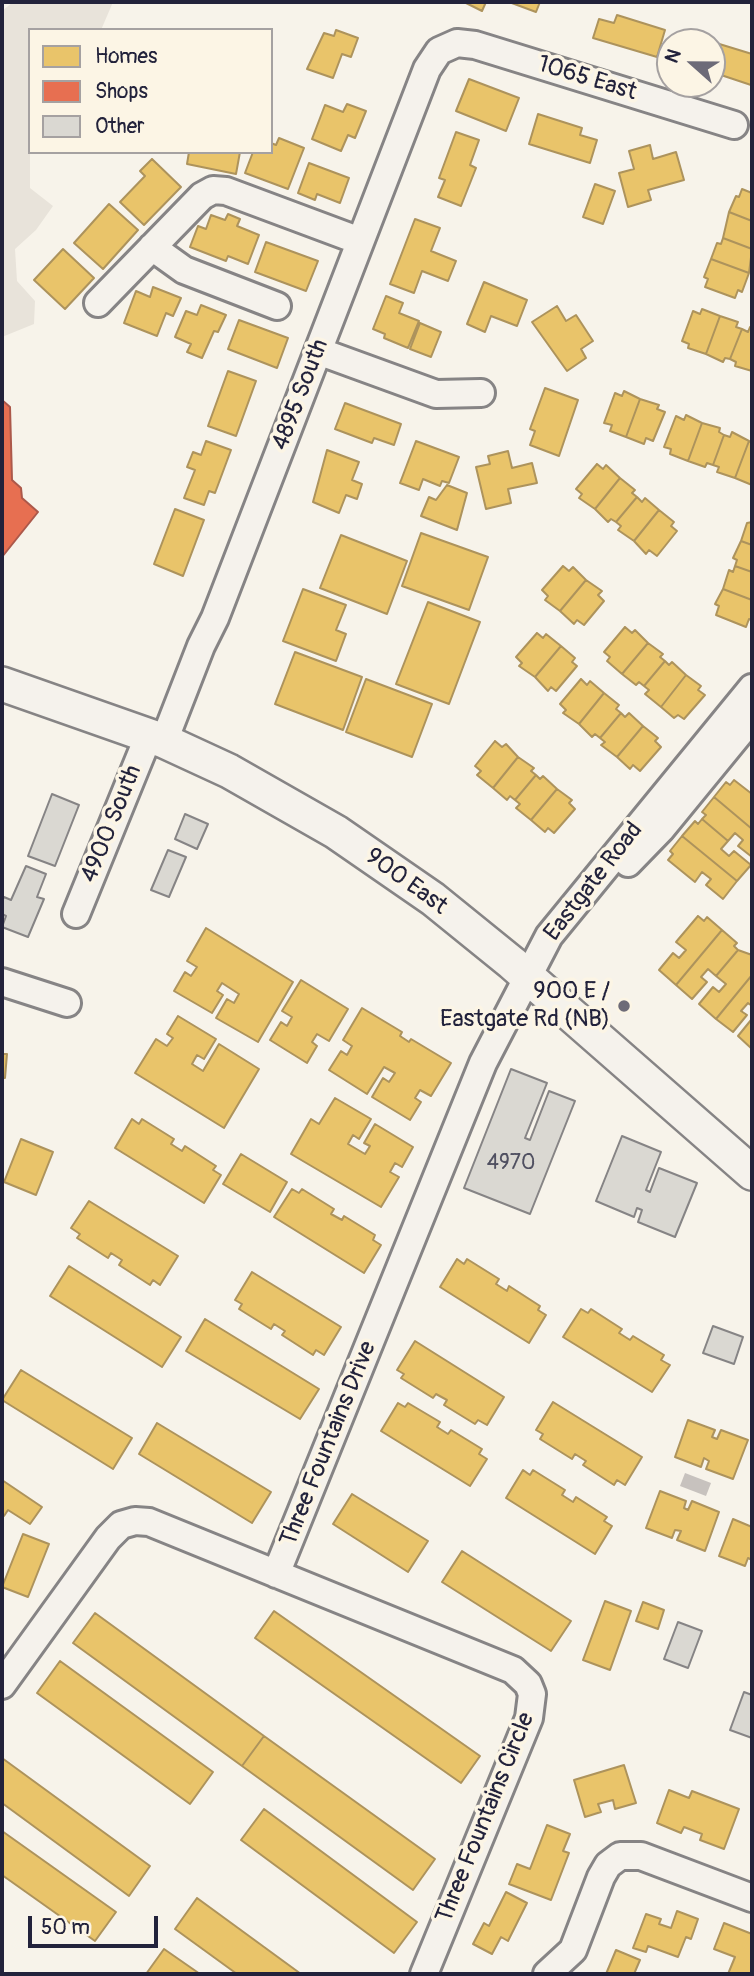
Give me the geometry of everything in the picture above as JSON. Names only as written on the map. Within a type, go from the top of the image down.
[{"type":"main road","name":"900 East","points":[[2,684],[157,738],[229,771],[336,832],[433,899],[752,1173]]},
{"type":"street","name":"1065 East","points":[[439,51],[457,43],[475,45],[734,125]]},
{"type":"street","name":"4895 South","points":[[157,738],[215,618],[426,69],[439,51]]},
{"type":"street","points":[[98,303],[202,196],[218,189],[360,241]]},
{"type":"street","points":[[152,247],[184,270],[277,306]]},
{"type":"street","points":[[318,351],[436,394],[481,393]]},
{"type":"street","name":"Eastgate Road","points":[[528,978],[549,936],[752,688]]},
{"type":"street","name":"Eastgate Road","points":[[528,978],[559,947],[752,718]]},
{"type":"street","name":"4900 South","points":[[76,914],[157,738]]},
{"type":"street","name":"Three Fountains Drive","points":[[2,1685],[108,1538],[128,1522],[149,1522],[276,1574],[483,1063],[528,978]]},
{"type":"street","points":[[2,982],[67,1003]]},
{"type":"street","name":"Three Fountains Circle","points":[[276,1574],[504,1666],[528,1684],[532,1702],[526,1727],[424,1974]]},
{"type":"street","points":[[547,1974],[573,1950],[601,1877],[608,1865],[620,1856],[641,1856],[752,1898]]},
{"type":"shaded area","points":[[13,2],[113,2],[102,28],[28,28],[30,188],[53,206],[36,230],[15,249],[17,281],[35,301],[34,324],[2,337],[2,11]]},
{"type":"shaded area","points":[[685,1473],[711,1483],[706,1496],[680,1486]]},
{"type":"building: Homes","points":[[464,2],[486,2],[482,11]]},
{"type":"building: Homes","points":[[509,2],[540,2],[536,12]]},
{"type":"building: Homes","points":[[617,15],[659,28],[656,28],[656,57],[593,38],[599,19],[614,23]]},
{"type":"building: Homes","points":[[336,30],[358,38],[351,57],[342,54],[333,78],[307,69],[324,33],[334,36]]},
{"type":"building: Homes","points":[[726,46],[752,54],[751,85],[726,77]]},
{"type":"building: Homes","points":[[469,79],[519,98],[506,131],[456,111]]},
{"type":"building: Homes","points":[[347,104],[366,111],[355,138],[348,135],[341,151],[312,139],[325,105],[343,112]]},
{"type":"building: Homes","points":[[538,114],[582,128],[580,135],[597,140],[590,163],[529,144]]},
{"type":"building: Homes","points":[[456,132],[479,140],[470,165],[476,168],[461,206],[438,197],[445,180],[439,178]]},
{"type":"building: Homes","points":[[279,138],[304,148],[288,189],[245,173],[252,154],[273,154],[273,144],[276,145]]},
{"type":"building: Homes","points":[[650,145],[653,159],[676,152],[684,180],[648,190],[651,200],[628,207],[619,173],[634,169],[629,151]]},
{"type":"building: Homes","points":[[189,154],[240,154],[236,174],[187,164]]},
{"type":"building: Homes","points":[[152,159],[181,187],[144,225],[120,202],[145,176],[140,171]]},
{"type":"building: Homes","points":[[309,163],[349,178],[340,203],[317,194],[315,200],[298,193]]},
{"type":"building: Homes","points":[[595,184],[615,191],[603,224],[583,217]]},
{"type":"building: Homes","points":[[742,189],[752,193],[752,221],[729,212]]},
{"type":"building: Homes","points":[[109,204],[138,230],[103,269],[74,243]]},
{"type":"building: Homes","points":[[729,212],[752,221],[752,249],[723,238]]},
{"type":"building: Homes","points":[[228,214],[240,219],[237,226],[259,235],[248,264],[228,256],[226,261],[190,247],[198,226],[206,229],[211,215],[225,220]]},
{"type":"building: Homes","points":[[415,219],[440,228],[431,251],[456,261],[448,281],[422,271],[414,293],[390,284]]},
{"type":"building: Homes","points":[[723,238],[752,249],[749,273],[711,259],[717,243],[721,244]]},
{"type":"building: Homes","points":[[266,242],[318,261],[306,291],[255,272]]},
{"type":"building: Homes","points":[[63,249],[94,278],[65,309],[34,280]]},
{"type":"building: Homes","points":[[711,259],[749,273],[742,292],[738,290],[735,298],[705,287],[708,279],[704,277]]},
{"type":"building: Homes","points":[[484,282],[527,300],[517,326],[491,316],[485,332],[467,324]]},
{"type":"building: Homes","points":[[153,287],[181,298],[173,316],[166,313],[157,336],[124,323],[136,291],[150,297]]},
{"type":"building: Homes","points":[[386,296],[403,303],[399,313],[419,321],[408,348],[384,338],[385,334],[373,329]]},
{"type":"building: Homes","points":[[201,305],[226,315],[218,332],[214,331],[202,358],[187,352],[191,344],[175,337],[186,311],[197,315]]},
{"type":"building: Homes","points":[[557,306],[566,321],[576,315],[593,341],[581,349],[586,358],[567,371],[532,322]]},
{"type":"building: Homes","points":[[702,309],[720,316],[706,354],[688,348],[689,344],[682,341],[693,311],[700,314]]},
{"type":"building: Homes","points":[[720,316],[738,322],[736,327],[742,329],[730,359],[725,358],[723,362],[706,354]]},
{"type":"building: Homes","points":[[239,320],[288,338],[277,368],[228,349]]},
{"type":"building: Homes","points":[[420,323],[441,332],[431,357],[410,349]]},
{"type":"building: Homes","points":[[750,327],[752,371],[735,366],[736,362],[730,359],[742,329],[748,332]]},
{"type":"building: Homes","points":[[228,371],[256,381],[236,436],[208,426]]},
{"type":"building: Homes","points":[[545,388],[578,400],[559,456],[530,445],[535,431],[530,429]]},
{"type":"building: Homes","points":[[624,391],[640,399],[626,437],[610,431],[612,425],[604,423],[615,393],[622,396]]},
{"type":"building: Homes","points":[[640,399],[659,405],[657,409],[665,412],[653,441],[646,438],[644,444],[626,437]]},
{"type":"building: Homes","points":[[345,403],[401,424],[394,445],[374,438],[372,443],[335,429]]},
{"type":"building: Homes","points":[[686,415],[702,423],[688,461],[670,454],[671,449],[664,447],[676,416],[684,420]]},
{"type":"building: Homes","points":[[702,423],[720,428],[719,432],[724,435],[713,465],[707,463],[705,467],[688,461]]},
{"type":"building: Homes","points":[[732,432],[749,441],[735,478],[717,472],[719,467],[713,465],[724,435],[730,437]]},
{"type":"building: Homes","points":[[206,441],[231,450],[215,493],[209,491],[204,505],[184,498],[195,470],[187,467],[193,452],[201,455]]},
{"type":"building: Homes","points":[[416,441],[459,457],[449,483],[442,481],[440,486],[423,479],[419,490],[400,483]]},
{"type":"building: Homes","points":[[749,441],[752,442],[752,485],[735,478]]},
{"type":"building: Homes","points":[[327,450],[359,462],[352,480],[362,484],[357,499],[346,495],[339,513],[313,502]]},
{"type":"building: Homes","points":[[508,451],[512,468],[532,463],[537,483],[508,489],[511,503],[486,509],[476,467],[490,464],[488,456]]},
{"type":"building: Homes","points":[[597,464],[603,469],[606,465],[620,478],[595,509],[579,498],[582,494],[576,489]]},
{"type":"building: Homes","points":[[620,478],[635,490],[632,493],[637,497],[616,522],[611,519],[608,522],[595,509]]},
{"type":"building: Homes","points":[[447,485],[467,493],[457,530],[421,516],[429,497],[436,500]]},
{"type":"building: Homes","points":[[637,497],[642,502],[645,498],[659,510],[634,541],[618,530],[621,526],[616,522]]},
{"type":"building: Homes","points":[[175,509],[204,520],[183,576],[154,564]]},
{"type":"building: Homes","points":[[659,510],[674,522],[671,526],[677,531],[657,556],[649,550],[646,554],[634,541]]},
{"type":"building: Homes","points":[[752,522],[752,545],[741,541],[747,523]]},
{"type":"building: Homes","points":[[421,533],[488,557],[469,610],[402,586]]},
{"type":"building: Homes","points":[[341,535],[407,561],[387,614],[320,588]]},
{"type":"building: Homes","points":[[741,541],[752,545],[752,572],[735,566],[737,560],[733,558]]},
{"type":"building: Homes","points":[[563,566],[569,571],[573,567],[586,580],[560,611],[545,600],[548,596],[542,590]]},
{"type":"building: Homes","points":[[735,566],[752,572],[752,600],[723,589],[729,570],[733,572]]},
{"type":"building: Homes","points":[[586,580],[602,591],[598,595],[604,601],[584,625],[577,620],[574,624],[560,611]]},
{"type":"building: Homes","points":[[303,589],[346,605],[336,630],[346,634],[336,661],[283,641]]},
{"type":"building: Homes","points":[[723,589],[752,600],[752,620],[749,619],[746,627],[716,615],[719,606],[715,604]]},
{"type":"building: Homes","points":[[428,602],[480,622],[449,704],[396,684]]},
{"type":"building: Homes","points":[[625,627],[632,633],[635,630],[648,643],[622,674],[607,661],[610,657],[604,652]]},
{"type":"building: Homes","points":[[537,633],[543,638],[546,634],[561,646],[535,677],[519,666],[522,663],[516,657]]},
{"type":"building: Homes","points":[[648,643],[663,654],[660,657],[665,661],[644,686],[639,682],[636,685],[622,674]]},
{"type":"building: Homes","points":[[561,646],[575,658],[572,662],[577,666],[556,691],[551,687],[548,691],[535,677]]},
{"type":"building: Homes","points":[[295,652],[362,677],[343,730],[275,704]]},
{"type":"building: Homes","points":[[665,661],[669,665],[672,662],[686,675],[661,707],[645,694],[649,690],[644,686]]},
{"type":"building: Homes","points":[[686,675],[701,686],[698,690],[705,695],[684,719],[678,715],[674,718],[661,707]]},
{"type":"building: Homes","points":[[366,679],[432,704],[412,757],[346,732]]},
{"type":"building: Homes","points":[[581,679],[587,685],[590,681],[604,693],[579,724],[563,713],[566,710],[560,704]]},
{"type":"building: Homes","points":[[604,693],[619,705],[616,709],[621,713],[600,738],[595,734],[592,737],[579,724]]},
{"type":"building: Homes","points":[[621,713],[625,717],[629,713],[643,726],[617,757],[601,745],[605,742],[600,738]]},
{"type":"building: Homes","points":[[643,726],[658,738],[655,741],[661,747],[640,771],[633,765],[630,769],[617,757]]},
{"type":"building: Homes","points":[[495,741],[502,747],[506,744],[518,757],[493,788],[477,775],[481,771],[475,766]]},
{"type":"building: Homes","points":[[518,757],[534,768],[531,771],[536,775],[515,800],[510,796],[507,800],[493,788]]},
{"type":"building: Homes","points":[[536,775],[540,779],[543,776],[557,789],[531,820],[516,808],[520,804],[515,800]]},
{"type":"building: Homes","points":[[734,780],[752,794],[752,829],[714,797],[726,782],[730,785]]},
{"type":"building: Homes","points":[[557,789],[572,800],[569,803],[575,809],[554,833],[548,828],[545,832],[531,820]]},
{"type":"building: Homes","points":[[714,797],[752,829],[752,857],[738,846],[743,840],[735,833],[728,841],[702,819],[706,815],[702,812]]},
{"type":"building: Homes","points":[[702,819],[728,841],[721,849],[729,856],[734,851],[751,865],[737,881],[682,836],[695,821],[698,824]]},
{"type":"building: Homes","points":[[682,836],[737,881],[723,899],[706,885],[711,879],[702,872],[695,882],[668,860],[673,854],[670,851]]},
{"type":"building: Homes","points":[[698,916],[704,921],[707,917],[722,930],[676,985],[659,970],[673,953],[679,958],[686,950],[676,942]]},
{"type":"building: Homes","points":[[206,928],[293,982],[258,1042],[216,1018],[227,999],[234,1003],[239,994],[222,983],[217,991],[223,995],[212,1013],[174,991],[185,972],[191,976],[197,967],[187,961]]},
{"type":"building: Homes","points":[[722,930],[737,943],[734,946],[738,950],[716,976],[708,969],[701,977],[707,982],[692,999],[676,985]]},
{"type":"building: Homes","points":[[738,950],[752,955],[752,975],[716,1019],[699,1004],[713,987],[719,992],[726,984],[716,976]]},
{"type":"building: Homes","points":[[752,975],[752,1006],[748,1003],[741,1011],[747,1015],[733,1032],[716,1019]]},
{"type":"building: Homes","points":[[301,980],[348,1009],[329,1041],[317,1034],[312,1042],[317,1046],[307,1063],[270,1040],[281,1022],[287,1026],[292,1017],[282,1011]]},
{"type":"building: Homes","points":[[362,1008],[402,1032],[400,1036],[409,1042],[411,1039],[451,1063],[431,1096],[420,1090],[415,1098],[421,1102],[410,1120],[372,1097],[383,1078],[389,1082],[395,1073],[384,1067],[367,1094],[329,1070],[341,1051],[347,1055],[352,1046],[343,1040]]},
{"type":"building: Homes","points":[[178,1016],[216,1039],[204,1059],[197,1055],[192,1064],[203,1071],[219,1044],[259,1069],[224,1128],[135,1073],[156,1039],[167,1046],[173,1038],[167,1034]]},
{"type":"building: Homes","points":[[752,1021],[752,1049],[738,1036]]},
{"type":"building: Homes","points":[[2,1054],[7,1054],[5,1078],[2,1078]]},
{"type":"building: Homes","points":[[335,1098],[371,1119],[359,1139],[353,1135],[348,1144],[365,1154],[370,1146],[364,1143],[375,1124],[413,1147],[402,1167],[395,1163],[390,1172],[399,1177],[381,1207],[291,1154],[311,1119],[319,1124]]},
{"type":"building: Homes","points":[[132,1119],[139,1124],[142,1119],[174,1139],[171,1144],[182,1151],[185,1146],[216,1166],[213,1170],[221,1175],[204,1203],[115,1148]]},
{"type":"building: Homes","points":[[21,1139],[53,1152],[36,1195],[4,1182]]},
{"type":"building: Homes","points":[[241,1154],[287,1182],[270,1212],[223,1184]]},
{"type":"building: Homes","points":[[292,1189],[299,1193],[302,1189],[334,1209],[331,1214],[342,1220],[344,1216],[375,1235],[373,1240],[381,1245],[364,1273],[274,1217]]},
{"type":"building: Homes","points":[[89,1201],[178,1256],[160,1285],[153,1280],[150,1285],[119,1265],[122,1260],[111,1253],[108,1258],[77,1238],[80,1234],[71,1228]]},
{"type":"building: Homes","points":[[457,1259],[464,1264],[467,1259],[499,1279],[496,1284],[507,1291],[509,1286],[540,1306],[538,1310],[546,1315],[529,1343],[440,1287]]},
{"type":"building: Homes","points":[[69,1266],[181,1337],[162,1367],[50,1296]]},
{"type":"building: Homes","points":[[252,1272],[341,1327],[324,1355],[316,1350],[313,1355],[282,1335],[285,1331],[274,1324],[271,1329],[239,1309],[242,1304],[235,1300]]},
{"type":"building: Homes","points":[[581,1309],[588,1313],[591,1309],[622,1329],[619,1333],[630,1340],[633,1336],[664,1355],[661,1360],[670,1365],[652,1392],[563,1337]]},
{"type":"building: Homes","points":[[205,1319],[319,1389],[300,1419],[186,1351]]},
{"type":"building: Homes","points":[[415,1341],[504,1397],[487,1425],[478,1420],[475,1424],[444,1405],[447,1400],[436,1394],[433,1398],[401,1378],[404,1374],[397,1370]]},
{"type":"building: Homes","points":[[21,1370],[132,1438],[113,1469],[2,1400]]},
{"type":"building: Homes","points":[[553,1402],[642,1457],[625,1485],[617,1480],[614,1485],[583,1465],[586,1461],[575,1454],[572,1459],[540,1439],[543,1434],[536,1430]]},
{"type":"building: Homes","points":[[398,1403],[405,1407],[408,1403],[440,1422],[437,1427],[448,1434],[451,1430],[482,1449],[479,1454],[487,1459],[470,1486],[381,1431]]},
{"type":"building: Homes","points":[[688,1420],[715,1430],[712,1437],[717,1439],[721,1430],[748,1440],[733,1479],[706,1469],[709,1461],[704,1458],[701,1467],[675,1457]]},
{"type":"building: Homes","points":[[157,1423],[271,1492],[252,1523],[139,1454]]},
{"type":"building: Homes","points":[[523,1470],[530,1475],[533,1470],[565,1490],[562,1495],[573,1502],[576,1497],[607,1517],[604,1521],[612,1526],[595,1554],[506,1498]]},
{"type":"building: Homes","points":[[2,1480],[42,1507],[30,1524],[8,1510],[2,1515]]},
{"type":"building: Homes","points":[[660,1491],[686,1501],[684,1508],[688,1510],[692,1501],[719,1512],[705,1551],[677,1540],[681,1531],[675,1530],[672,1538],[646,1528]]},
{"type":"building: Homes","points":[[352,1494],[428,1541],[408,1572],[333,1524]]},
{"type":"building: Homes","points":[[733,1519],[752,1527],[752,1560],[748,1558],[745,1566],[719,1556]]},
{"type":"building: Homes","points":[[23,1534],[49,1544],[28,1597],[2,1587]]},
{"type":"building: Homes","points":[[462,1551],[571,1621],[551,1651],[442,1582]]},
{"type":"building: Homes","points":[[605,1601],[631,1611],[610,1670],[583,1660]]},
{"type":"building: Homes","points":[[643,1602],[664,1610],[658,1629],[636,1621]]},
{"type":"building: Homes","points":[[274,1611],[480,1756],[461,1783],[255,1638]]},
{"type":"building: Homes","points":[[95,1613],[264,1736],[242,1766],[73,1643]]},
{"type":"building: Homes","points":[[60,1661],[213,1772],[190,1804],[37,1693]]},
{"type":"building: Homes","points":[[264,1736],[435,1859],[413,1890],[242,1766]]},
{"type":"building: Homes","points":[[2,1758],[150,1866],[129,1896],[2,1803]]},
{"type":"building: Homes","points":[[624,1765],[636,1803],[615,1809],[613,1800],[598,1804],[601,1812],[585,1817],[574,1780]]},
{"type":"building: Homes","points":[[669,1790],[689,1798],[692,1791],[739,1809],[724,1849],[700,1840],[702,1834],[684,1827],[681,1833],[657,1823]]},
{"type":"building: Homes","points":[[264,1809],[417,1922],[394,1953],[241,1840]]},
{"type":"building: Homes","points":[[547,1825],[570,1834],[563,1851],[569,1853],[551,1900],[509,1884],[517,1864],[530,1869]]},
{"type":"building: Homes","points":[[2,1831],[116,1912],[95,1941],[2,1875]]},
{"type":"building: Homes","points":[[506,1892],[527,1903],[508,1941],[501,1937],[492,1954],[473,1944],[484,1923],[489,1926]]},
{"type":"building: Homes","points":[[197,1898],[301,1974],[237,1974],[175,1929]]},
{"type":"building: Homes","points":[[677,1911],[698,1919],[691,1939],[686,1937],[678,1957],[648,1946],[646,1952],[633,1948],[646,1914],[661,1919],[659,1924],[671,1928]]},
{"type":"building: Homes","points":[[724,1923],[752,1934],[752,1974],[728,1974],[735,1957],[714,1949]]},
{"type":"building: Homes","points":[[164,1949],[200,1974],[146,1974]]},
{"type":"building: Homes","points":[[616,1950],[640,1960],[634,1974],[606,1974]]},
{"type":"building: Shops","points":[[2,400],[10,407],[12,480],[21,488],[22,498],[38,512],[2,557]]},
{"type":"building: Other","points":[[52,794],[79,805],[55,866],[28,856]]},
{"type":"building: Other","points":[[185,814],[208,824],[197,849],[175,839]]},
{"type":"building: Other","points":[[168,850],[186,857],[169,897],[151,890]]},
{"type":"building: Other","points":[[26,866],[46,874],[37,897],[44,899],[28,937],[2,927],[6,916],[2,914],[2,902],[4,897],[11,900]]},
{"type":"building: Other","points":[[511,1069],[547,1083],[525,1138],[530,1140],[549,1091],[575,1101],[530,1214],[464,1188]]},
{"type":"building: Other","points":[[622,1136],[661,1152],[646,1190],[650,1192],[659,1168],[697,1183],[675,1237],[638,1222],[642,1210],[637,1208],[634,1217],[596,1201]]},
{"type":"building: Other","points":[[713,1326],[743,1337],[734,1364],[703,1353]]},
{"type":"building: Other","points":[[678,1622],[702,1631],[688,1668],[664,1659]]},
{"type":"building: Other","points":[[744,1692],[752,1695],[752,1738],[730,1730]]},
{"type":"place","name":"900 E / Eastgate Rd (NB)","points":[[624,1006]]}]
